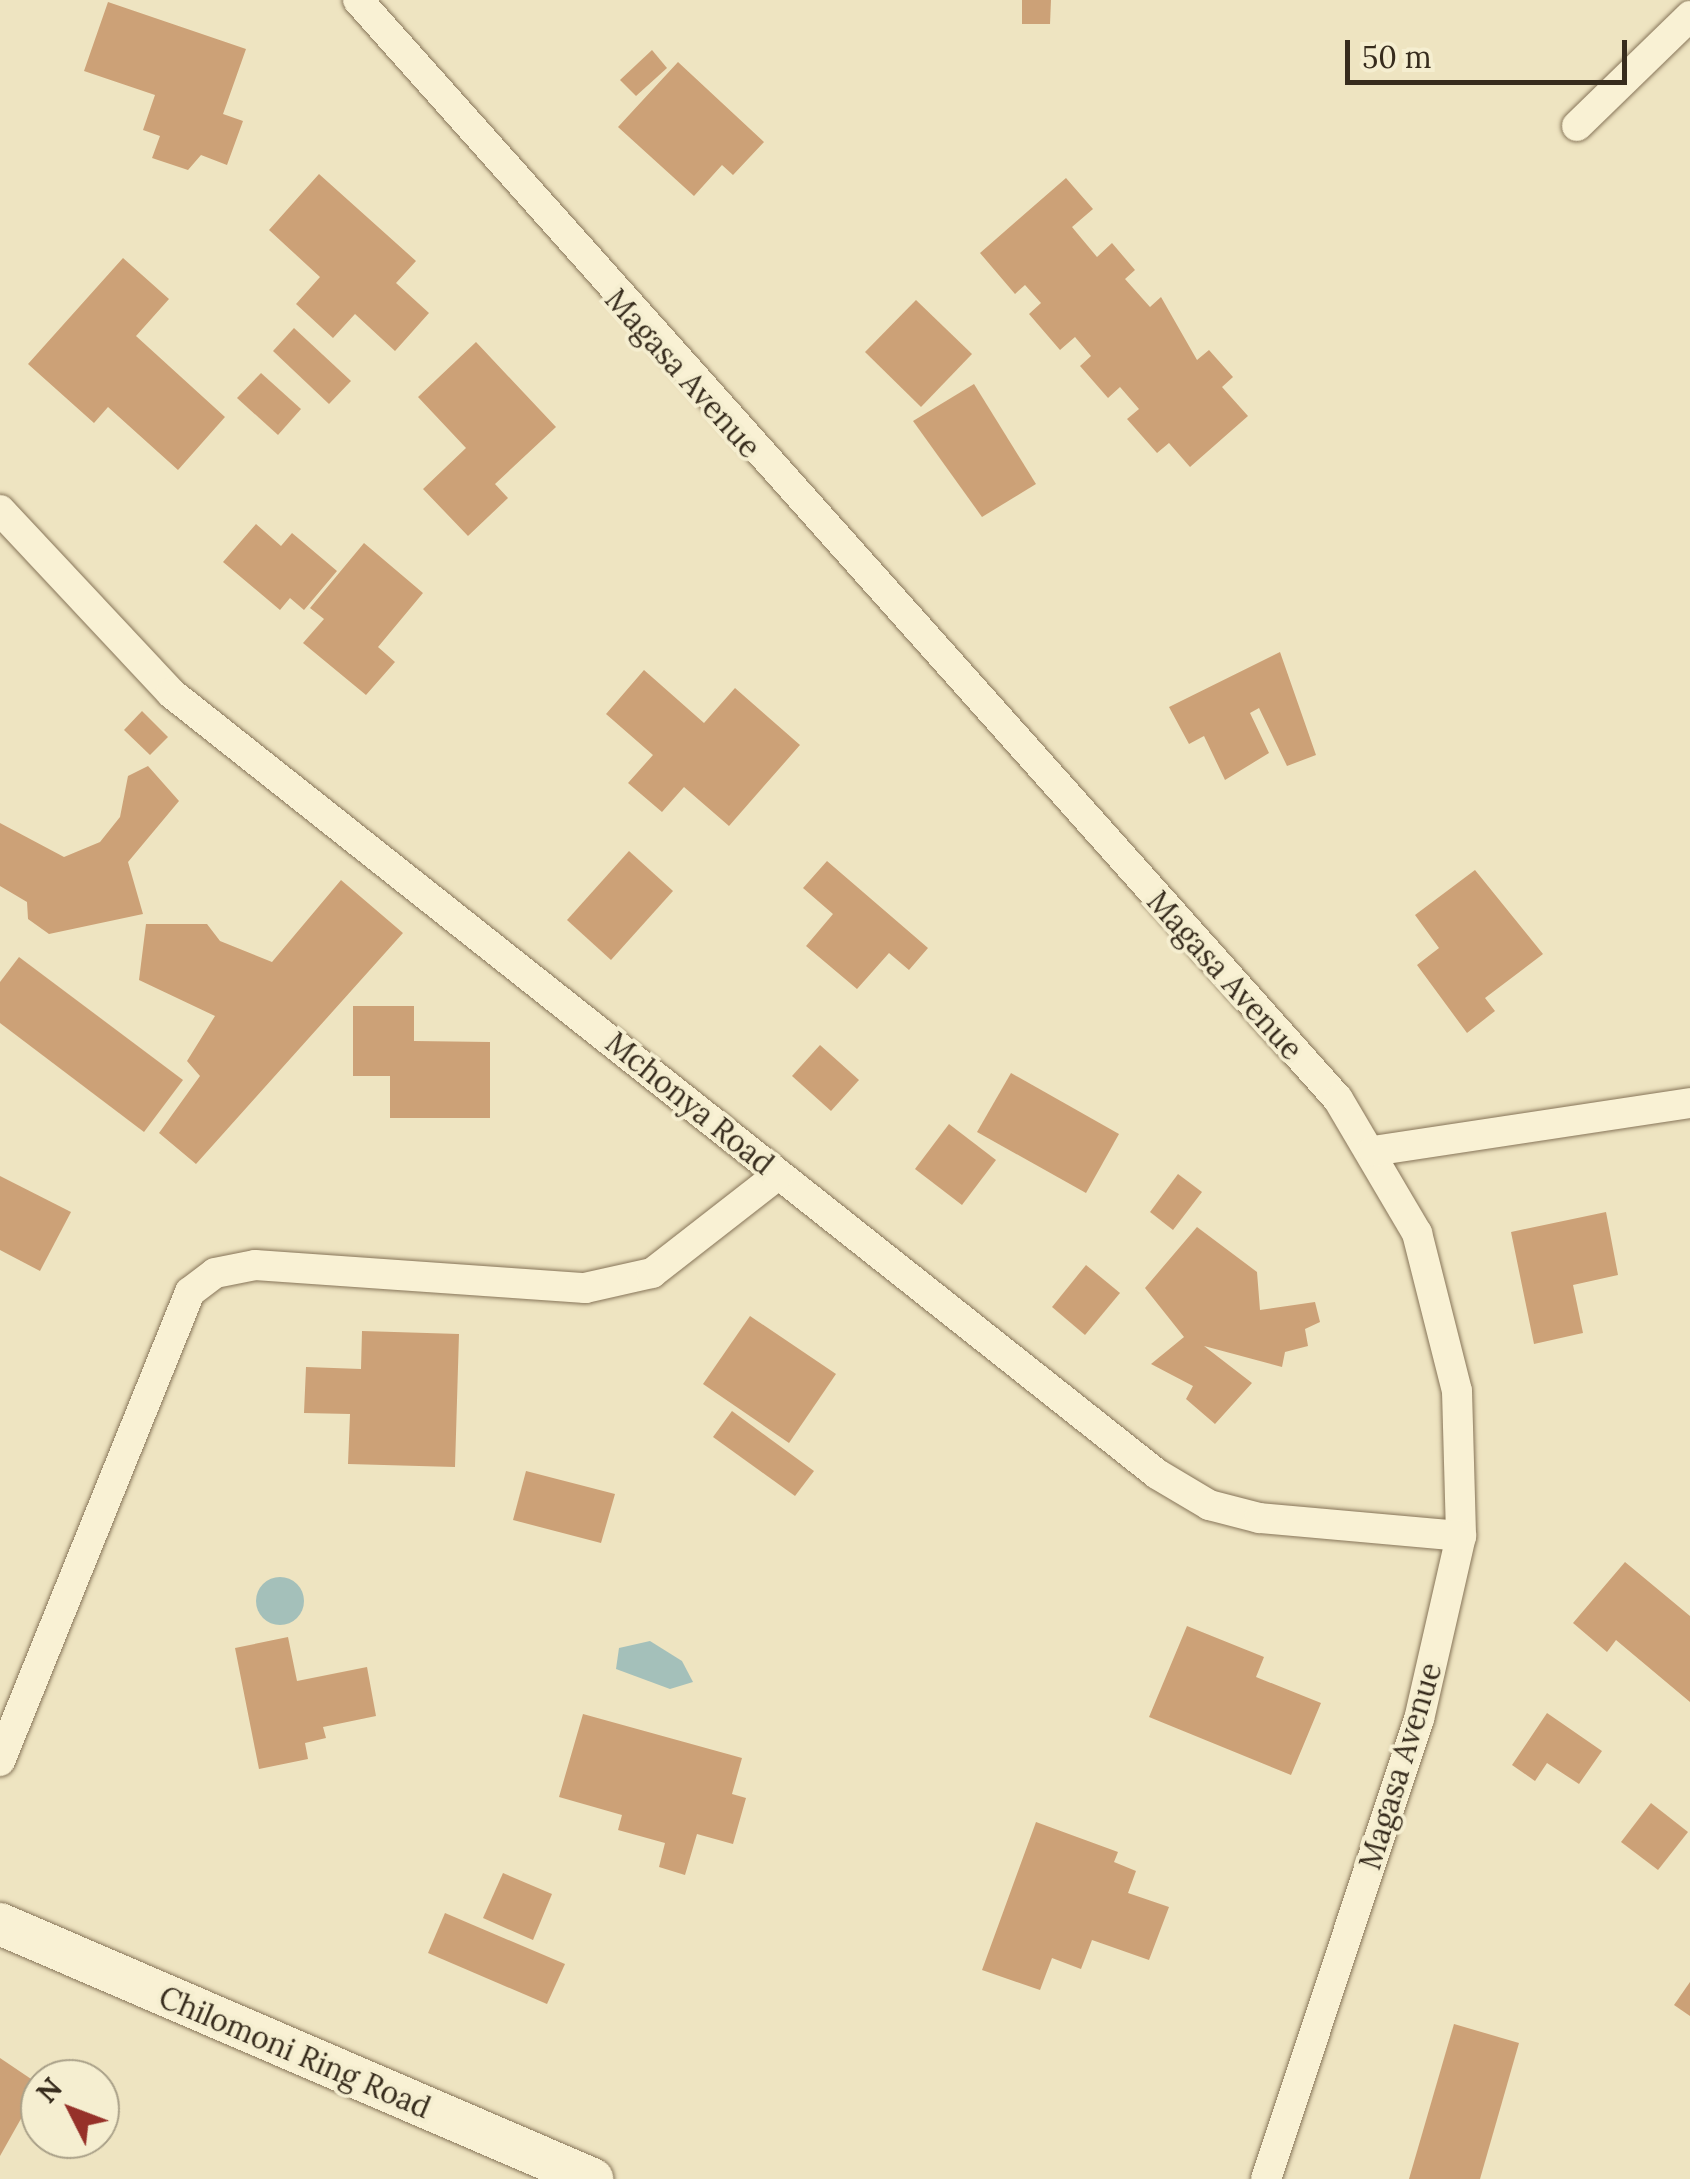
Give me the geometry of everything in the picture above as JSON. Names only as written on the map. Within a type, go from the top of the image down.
[{"type":"street","name":"Magasa Avenue","points":[[358,0],[1338,1099],[1373,1151],[1417,1233],[1442,1309],[1463,1449],[1461,1536],[1419,1719],[1266,2179]]},
{"type":"street","points":[[1577,126],[1690,16]]},
{"type":"street","name":"Mchonya Road","points":[[0,510],[172,693],[1157,1474],[1209,1505],[1461,1536]]},
{"type":"street","points":[[1373,1151],[1690,1103]]},
{"type":"street","points":[[0,1761],[190,1292],[215,1272],[255,1265],[585,1288],[652,1273],[778,1174]]},
{"type":"street","name":"Chilomoni Ring Road","points":[[0,1924],[592,2179]]},
{"type":"water","points":[[280,1577],[297,1584],[304,1601],[297,1618],[280,1625],[263,1618],[256,1601],[263,1584]]},
{"type":"water","points":[[650,1641],[682,1661],[693,1682],[670,1689],[616,1669],[619,1648]]},
{"type":"building","points":[[1022,0],[1051,0],[1050,24],[1022,24]]},
{"type":"building","points":[[108,2],[246,49],[223,114],[243,121],[227,165],[201,155],[188,170],[152,158],[160,136],[143,130],[155,95],[84,71]]},
{"type":"building","points":[[652,50],[667,68],[636,96],[620,80]]},
{"type":"building","points":[[678,62],[764,142],[733,175],[722,165],[694,196],[618,127]]},
{"type":"building","points":[[319,174],[416,261],[396,283],[429,313],[395,351],[355,314],[333,338],[296,304],[320,277],[269,230]]},
{"type":"building","points":[[1066,178],[1093,209],[1072,227],[1097,257],[1112,243],[1135,270],[1125,279],[1150,307],[1161,297],[1197,360],[1209,350],[1233,377],[1222,387],[1248,416],[1190,467],[1169,443],[1157,453],[1127,419],[1139,409],[1120,387],[1108,398],[1080,366],[1091,356],[1075,337],[1060,350],[1029,314],[1041,303],[1025,285],[1015,294],[980,253]]},
{"type":"building","points":[[123,258],[169,299],[136,336],[225,417],[178,470],[108,407],[94,423],[28,364]]},
{"type":"building","points":[[916,300],[972,354],[921,407],[865,352]]},
{"type":"building","points":[[294,328],[351,381],[329,404],[273,351]]},
{"type":"building","points":[[476,342],[556,427],[495,484],[508,498],[468,536],[423,489],[466,448],[418,397]]},
{"type":"building","points":[[261,373],[301,409],[278,435],[237,398]]},
{"type":"building","points":[[974,384],[1036,484],[982,517],[913,421]]},
{"type":"building","points":[[256,524],[281,546],[292,533],[337,571],[304,610],[290,598],[280,610],[223,562]]},
{"type":"building","points":[[364,543],[423,593],[378,647],[395,662],[366,695],[303,643],[324,619],[310,608]]},
{"type":"building","points":[[1280,652],[1316,755],[1287,766],[1259,708],[1250,713],[1269,753],[1225,780],[1204,736],[1189,744],[1169,707]]},
{"type":"building","points":[[644,670],[704,723],[735,688],[800,745],[729,826],[684,787],[662,812],[628,783],[653,755],[606,714]]},
{"type":"building","points":[[142,711],[168,737],[150,755],[124,730]]},
{"type":"building","points":[[148,766],[179,801],[128,862],[143,914],[49,934],[28,919],[27,902],[0,886],[0,823],[64,857],[100,842],[120,817],[128,776]]},
{"type":"building","points":[[629,851],[673,891],[611,960],[567,920]]},
{"type":"building","points":[[827,861],[928,948],[909,970],[889,953],[857,989],[806,946],[833,914],[803,888]]},
{"type":"building","points":[[1475,870],[1543,954],[1485,998],[1495,1011],[1467,1033],[1417,965],[1439,948],[1415,915]]},
{"type":"building","points":[[341,880],[403,933],[196,1164],[159,1133],[200,1076],[187,1061],[215,1016],[139,980],[146,924],[207,924],[220,941],[272,962]]},
{"type":"building","points":[[19,957],[183,1080],[144,1132],[0,1023],[0,982]]},
{"type":"building","points":[[353,1006],[414,1006],[414,1041],[490,1042],[490,1118],[390,1118],[390,1076],[353,1076]]},
{"type":"building","points":[[820,1045],[859,1080],[831,1111],[792,1076]]},
{"type":"building","points":[[1011,1073],[1119,1134],[1086,1193],[977,1132]]},
{"type":"building","points":[[949,1124],[996,1160],[962,1205],[915,1169]]},
{"type":"building","points":[[1178,1174],[1202,1192],[1173,1230],[1150,1212]]},
{"type":"building","points":[[0,1176],[71,1212],[40,1271],[0,1250]]},
{"type":"building","points":[[1606,1212],[1618,1275],[1573,1285],[1583,1333],[1534,1344],[1511,1232]]},
{"type":"building","points":[[1197,1227],[1257,1272],[1260,1310],[1315,1302],[1320,1322],[1305,1329],[1308,1346],[1285,1352],[1282,1367],[1204,1346],[1252,1383],[1215,1424],[1186,1399],[1193,1386],[1151,1364],[1184,1337],[1145,1288]]},
{"type":"building","points":[[1086,1265],[1120,1293],[1085,1335],[1052,1307]]},
{"type":"building","points":[[750,1316],[836,1374],[789,1443],[703,1384]]},
{"type":"building","points":[[362,1331],[459,1334],[455,1467],[348,1464],[350,1414],[304,1413],[306,1367],[361,1369]]},
{"type":"building","points":[[732,1411],[814,1471],[795,1496],[713,1437]]},
{"type":"building","points":[[526,1471],[615,1494],[601,1543],[513,1520]]},
{"type":"building","points":[[1625,1562],[1690,1616],[1690,1702],[1616,1640],[1607,1652],[1573,1623]]},
{"type":"building","points":[[1187,1626],[1264,1657],[1256,1677],[1321,1703],[1291,1775],[1149,1717]]},
{"type":"building","points":[[288,1637],[297,1681],[367,1667],[376,1716],[323,1727],[326,1738],[305,1743],[308,1759],[259,1769],[235,1648]]},
{"type":"building","points":[[1547,1713],[1602,1751],[1579,1784],[1547,1763],[1535,1781],[1512,1765]]},
{"type":"building","points":[[583,1714],[742,1758],[732,1794],[746,1798],[733,1844],[697,1834],[685,1875],[659,1867],[665,1843],[618,1830],[622,1815],[559,1797]]},
{"type":"building","points":[[1651,1803],[1688,1832],[1658,1870],[1621,1842]]},
{"type":"building","points":[[1036,1822],[1118,1852],[1114,1862],[1136,1871],[1128,1893],[1169,1907],[1149,1960],[1092,1940],[1081,1969],[1052,1958],[1040,1990],[982,1970]]},
{"type":"building","points":[[503,1873],[552,1894],[533,1940],[483,1918]]},
{"type":"building","points":[[445,1913],[565,1964],[547,2004],[428,1953]]},
{"type":"building","points":[[1690,1982],[1690,2016],[1674,2005]]},
{"type":"building","points":[[1454,2024],[1519,2043],[1480,2179],[1409,2179]]},
{"type":"building","points":[[0,2058],[20,2072],[20,2120],[0,2156]]}]
